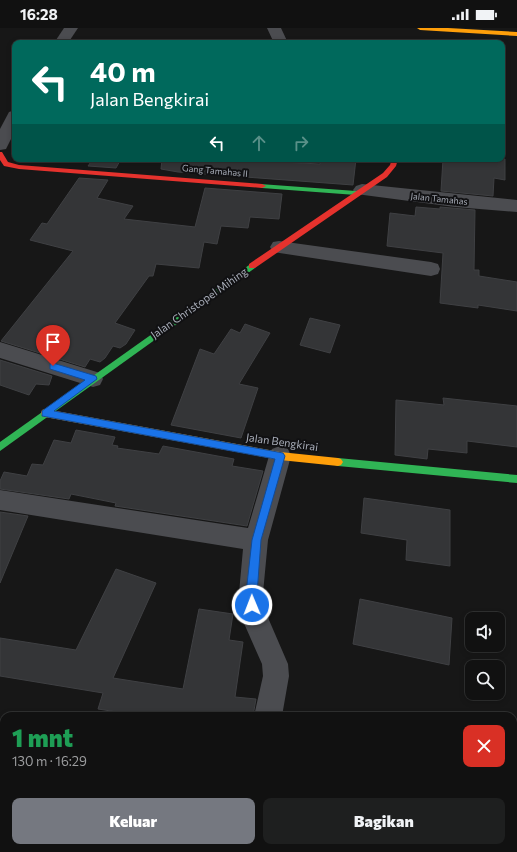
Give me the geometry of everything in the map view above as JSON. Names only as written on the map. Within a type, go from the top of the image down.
[{"type":"street","points":[[64,40],[71,28]]},
{"type":"street","points":[[274,28],[280,40]]},
{"type":"street","points":[[420,28],[517,34]]},
{"type":"street","points":[[1,153],[12,123]]},
{"type":"street","name":"Gang Tamahas II","points":[[1,153],[6,164],[19,167],[359,192]]},
{"type":"street","name":"Jalan Christopel Mihing","points":[[0,447],[45,413],[279,247],[385,175],[393,166],[394,162]]},
{"type":"street","name":"Jalan Tamahas","points":[[359,192],[517,206]]},
{"type":"street","points":[[279,247],[431,269]]},
{"type":"street","points":[[0,350],[93,379]]},
{"type":"street","name":"Jalan Bengkirai","points":[[45,413],[280,456],[517,479]]},
{"type":"street","points":[[269,712],[276,676],[275,664],[256,621],[251,593],[256,540],[280,456]]},
{"type":"street","points":[[0,500],[256,540]]},
{"type":"building","points":[[91,162],[119,162],[116,168],[88,166]]},
{"type":"building","points":[[162,162],[282,162],[320,164],[320,162],[356,162],[353,185],[178,172],[161,169]]},
{"type":"building","points":[[443,162],[505,162],[505,180],[494,178],[493,196],[441,191]]},
{"type":"building","points":[[79,178],[108,180],[97,198],[133,206],[124,219],[195,227],[205,188],[282,194],[279,219],[250,217],[248,228],[221,226],[217,244],[204,242],[199,268],[156,264],[153,276],[149,276],[115,323],[135,330],[126,344],[120,348],[113,346],[105,358],[100,362],[90,359],[85,367],[1,341],[73,251],[30,240],[42,223],[47,224]]},
{"type":"building","points":[[416,207],[440,209],[440,207],[475,210],[474,270],[479,270],[479,276],[517,282],[517,311],[478,305],[478,308],[440,303],[443,253],[387,246],[390,213],[415,216]]},
{"type":"building","points":[[310,318],[340,325],[330,353],[300,345]]},
{"type":"building","points":[[245,324],[270,333],[239,384],[258,388],[241,438],[171,425],[200,349],[214,354],[231,329],[240,333]]},
{"type":"building","points":[[0,360],[52,376],[49,385],[36,384],[29,395],[0,385]]},
{"type":"building","points":[[443,398],[517,406],[517,447],[467,441],[467,453],[428,449],[427,459],[395,455],[396,400],[444,405]]},
{"type":"building","points":[[76,430],[115,437],[112,445],[118,446],[117,448],[159,454],[163,446],[234,459],[232,466],[263,471],[247,526],[115,506],[116,503],[71,494],[69,499],[0,489],[0,481],[4,472],[27,476],[32,464],[43,465],[54,440],[71,443]]},
{"type":"building","points":[[364,498],[450,510],[450,566],[406,560],[407,540],[361,533]]},
{"type":"building","points":[[0,512],[28,516],[0,583]]},
{"type":"building","points":[[116,569],[156,583],[113,678],[183,689],[199,609],[233,614],[229,640],[243,642],[235,697],[256,699],[254,712],[117,712],[98,709],[103,693],[0,676],[0,638],[76,650]]},
{"type":"building","points":[[360,599],[452,618],[449,665],[353,644]]},
{"type":"traffic: fast","points":[[262,186],[356,193]]},
{"type":"traffic: fast","points":[[0,447],[252,266]]},
{"type":"traffic: fast","points":[[338,462],[517,479]]},
{"type":"traffic: slow","points":[[420,28],[517,34]]},
{"type":"traffic: slow","points":[[45,413],[280,456],[338,462]]},
{"type":"traffic: jam","points":[[0,154],[6,164],[19,167],[262,186]]},
{"type":"traffic: jam","points":[[252,266],[385,175],[393,166],[394,162]]},
{"type":"route","points":[[53,366],[93,379],[45,413],[280,456],[256,540],[252,576],[252,605]]}]
